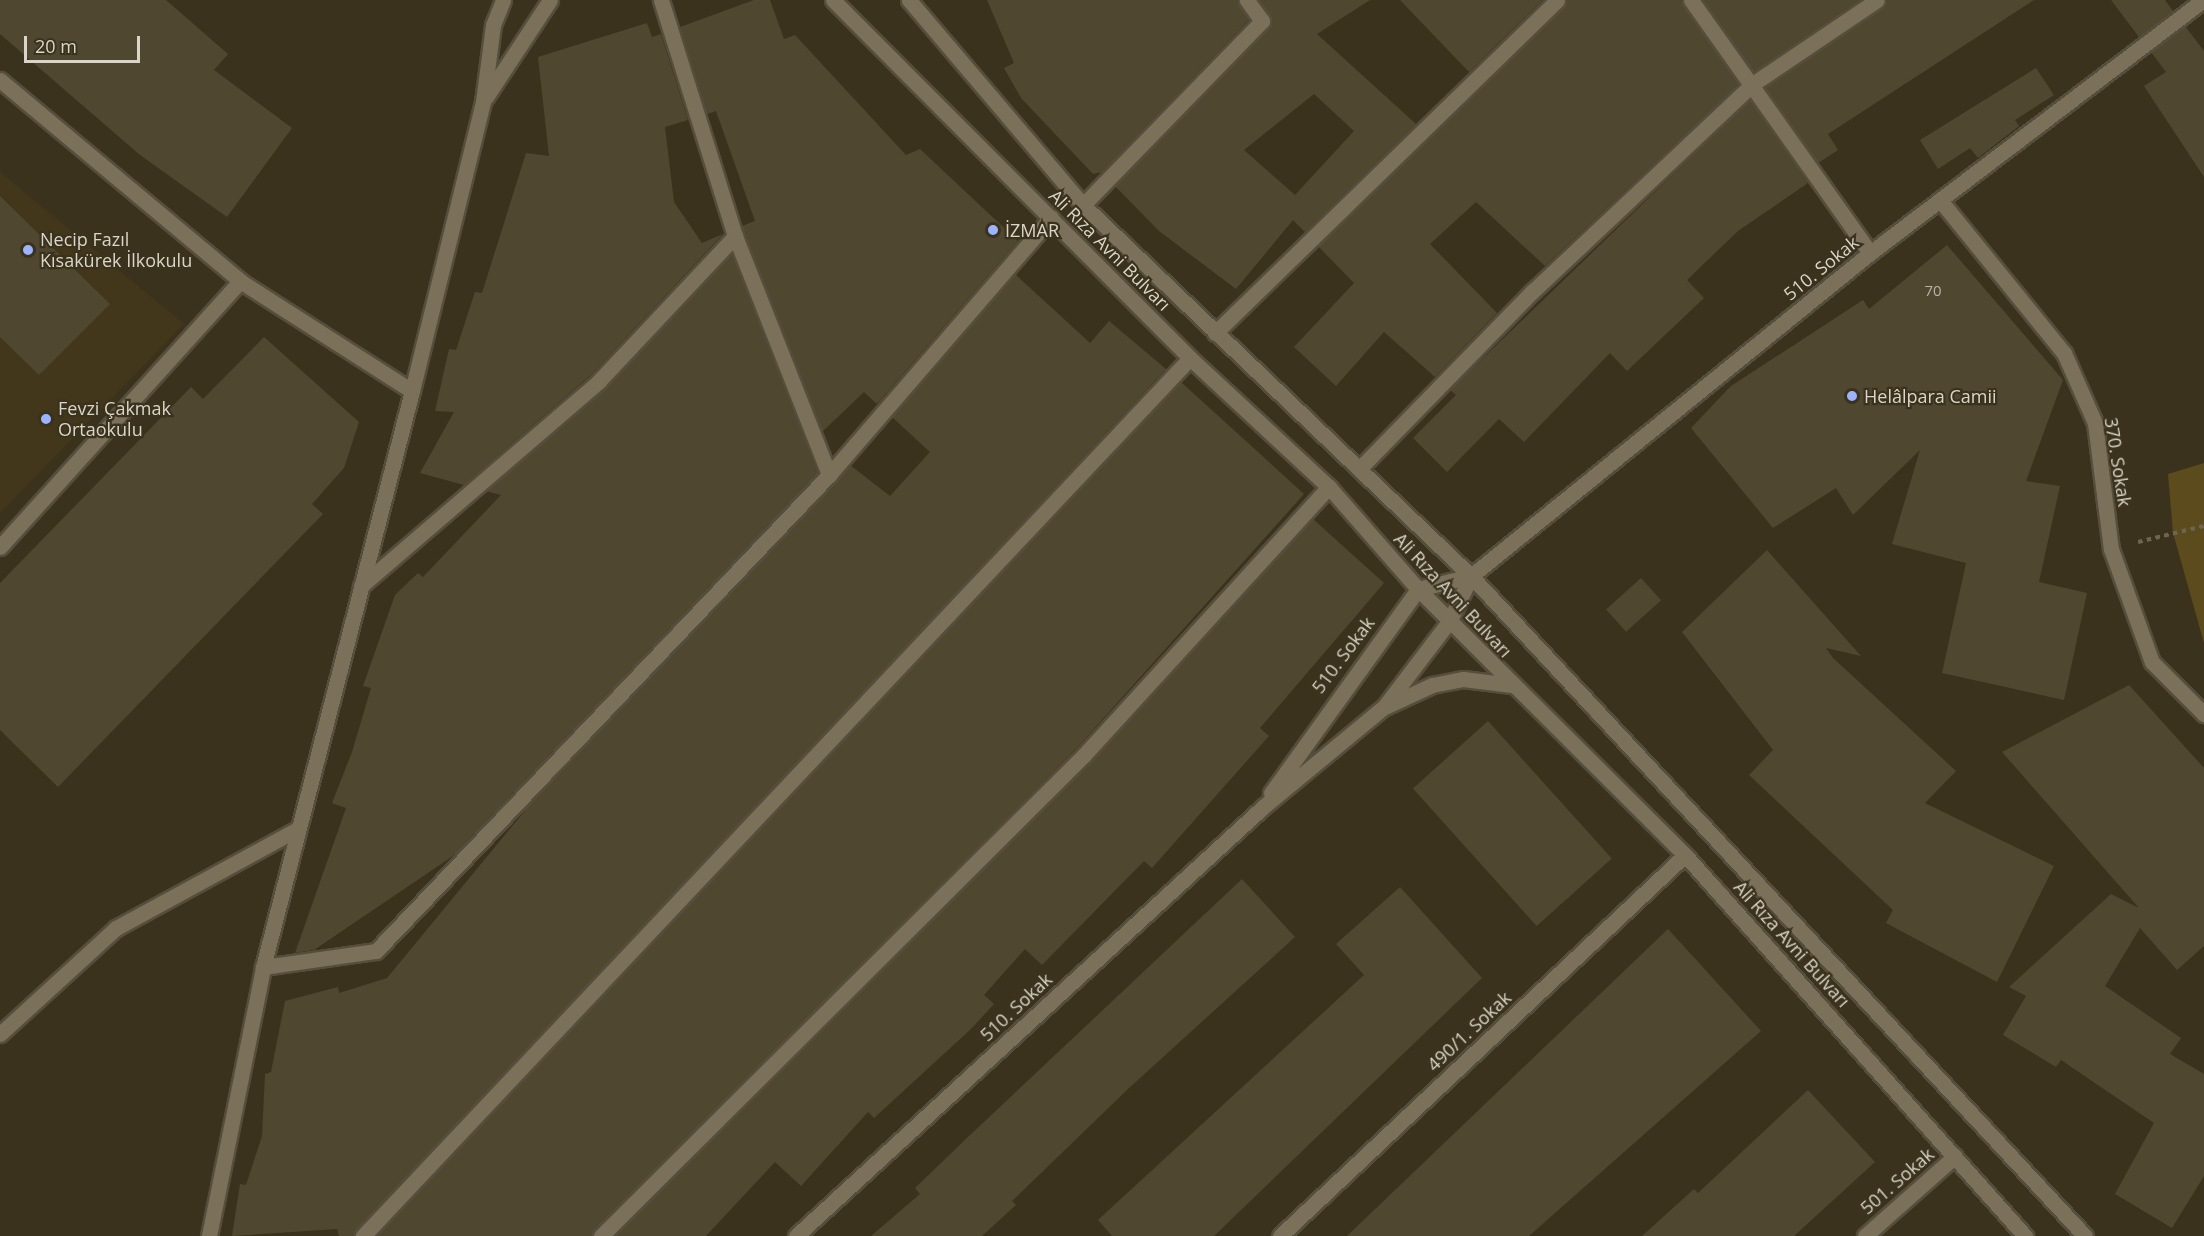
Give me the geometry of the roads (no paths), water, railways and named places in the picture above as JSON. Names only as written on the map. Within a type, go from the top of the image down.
[{"type":"street","points":[[209,1236],[263,967],[296,830],[412,391],[483,102],[493,25],[503,0]]},
{"type":"street","points":[[483,102],[550,0]]},
{"type":"street","points":[[661,0],[735,236],[829,475]]},
{"type":"street","name":"Ali Rıza Avni Bulvarı","points":[[833,0],[1190,358],[1329,487],[1418,589],[1685,855],[2025,1236]]},
{"type":"street","name":"Ali Rıza Avni Bulvarı","points":[[909,0],[1083,205],[1215,333],[1361,467],[1471,576],[2085,1236]]},
{"type":"street","points":[[1083,205],[1262,21],[1248,0]]},
{"type":"street","points":[[1215,333],[1557,0]]},
{"type":"street","points":[[1691,0],[1754,83],[1870,253]]},
{"type":"street","points":[[1361,467],[1533,291],[1754,83],[1877,0]]},
{"type":"street","name":"510. Sokak","points":[[796,1236],[1263,807],[1384,707],[1450,620],[1471,576],[1870,253],[2203,0]]},
{"type":"street","points":[[0,80],[240,281],[412,391]]},
{"type":"street","name":"370. Sokak","points":[[1940,200],[2064,352],[2095,423],[2111,549],[2152,662],[2204,714]]},
{"type":"street","points":[[263,967],[376,951],[829,475],[1051,218]]},
{"type":"street","points":[[361,586],[599,381],[735,236]]},
{"type":"street","points":[[0,547],[240,281]]},
{"type":"street","points":[[363,1236],[1190,358]]},
{"type":"street","points":[[601,1236],[1083,755],[1329,487]]},
{"type":"street","points":[[1418,589],[1471,576]]},
{"type":"street","name":"510. Sokak","points":[[1263,807],[1340,690],[1418,589]]},
{"type":"street","points":[[1384,707],[1432,685],[1463,679],[1512,685]]},
{"type":"street","points":[[0,1034],[116,928],[296,830]]},
{"type":"street","name":"490/1. Sokak","points":[[1280,1236],[1685,855]]},
{"type":"street","name":"501. Sokak","points":[[1865,1236],[1955,1156]]},
{"type":"place","name":"İZMAR","points":[[993,230]]},
{"type":"place","name":"Necip Fazıl Kısakürek İlkokulu","points":[[28,250]]},
{"type":"place","name":"Helâlpara Camii","points":[[1852,396]]},
{"type":"place","name":"Fevzi Çakmak Ortaokulu","points":[[46,419]]}]
